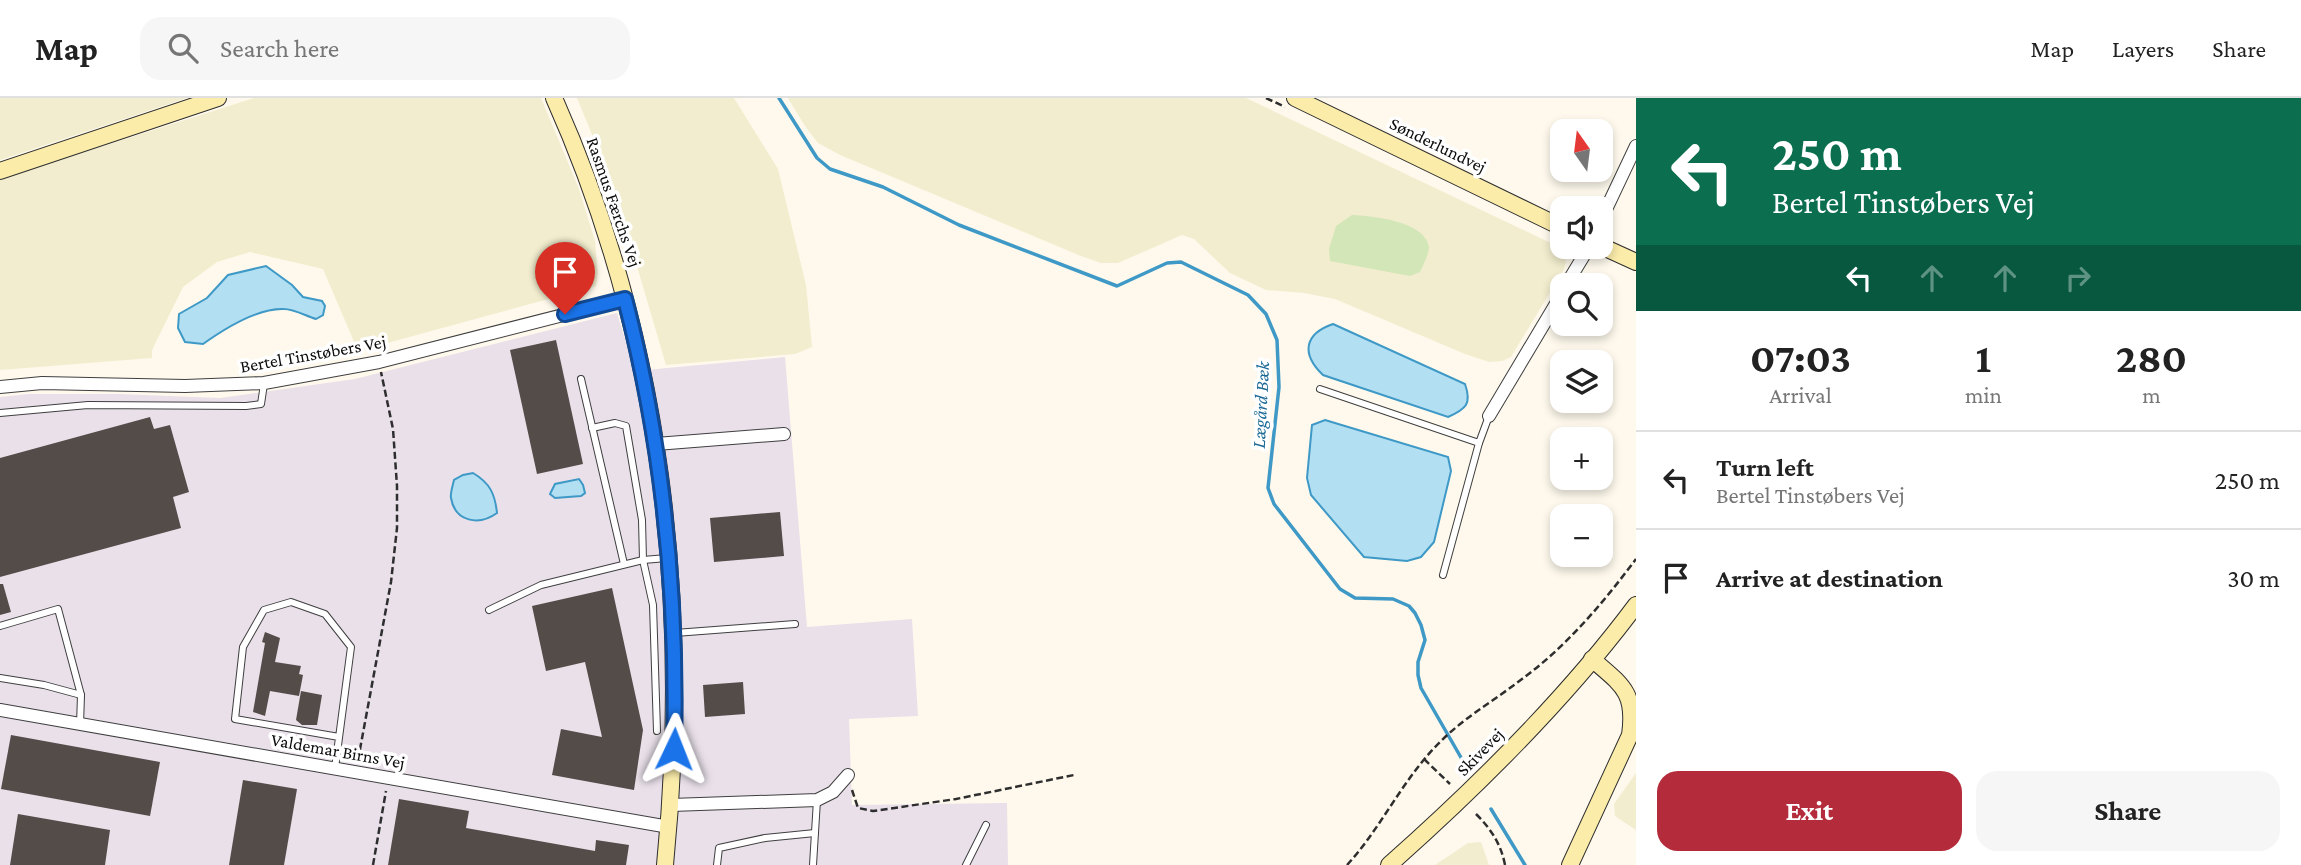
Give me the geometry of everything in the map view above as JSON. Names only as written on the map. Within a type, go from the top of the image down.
[{"type":"street","points":[[0,171],[218,98]]},
{"type":"street","name":"Rasmus Færchs Vej","points":[[554,98],[587,177],[625,299],[656,444],[668,533],[675,633],[676,692],[671,805],[665,865]]},
{"type":"street","name":"Sønderlundvej","points":[[1296,98],[1550,222]]},
{"type":"street","points":[[1612,196],[1636,146]]},
{"type":"street","points":[[1613,251],[1636,262]]},
{"type":"street","name":"Bertel Tinstøbers Vej","points":[[0,387],[42,383],[185,386],[264,383],[379,362],[625,299]]},
{"type":"street","points":[[1489,416],[1550,314]]},
{"type":"street","points":[[656,444],[785,434]]},
{"type":"street","name":"Skivevej","points":[[1389,865],[1498,763],[1592,659],[1636,605]]},
{"type":"street","points":[[1570,865],[1630,735],[1634,715],[1632,701],[1623,686],[1592,659]]},
{"type":"street","name":"Valdemar Birns Vej","points":[[0,710],[669,827]]},
{"type":"street","points":[[671,805],[817,800],[833,792],[848,775]]},
{"type":"lane","points":[[580,379],[624,564]]},
{"type":"lane","points":[[0,413],[88,405],[246,406],[261,404],[264,383]]},
{"type":"lane","points":[[1320,389],[1479,443]]},
{"type":"lane","points":[[1443,575],[1479,443],[1489,416]]},
{"type":"lane","points":[[592,428],[615,423],[626,426],[642,520],[643,560],[653,605],[657,731]]},
{"type":"lane","points":[[489,610],[541,585],[624,564],[669,558]]},
{"type":"lane","points":[[335,768],[351,647],[326,614],[291,602],[264,610],[243,648],[235,719],[339,737]]},
{"type":"lane","points":[[0,626],[58,609],[81,695],[80,725]]},
{"type":"lane","points":[[675,633],[795,624]]},
{"type":"lane","points":[[0,678],[44,685],[81,695]]},
{"type":"lane","points":[[813,865],[817,800]]},
{"type":"lane","points":[[966,865],[986,825]]},
{"type":"lane","points":[[717,865],[719,848],[765,838],[815,833]]},
{"type":"path","points":[[356,772],[391,582],[397,528],[393,429],[379,362]]},
{"type":"path","points":[[1347,865],[1375,830],[1390,804],[1424,758],[1441,740],[1494,697],[1522,679],[1580,628],[1636,558]]},
{"type":"path","points":[[1424,758],[1451,784]]},
{"type":"path","points":[[848,775],[858,808],[873,811],[956,799],[1074,775]]},
{"type":"path","points":[[373,865],[388,777]]},
{"type":"path","points":[[1476,814],[1490,828],[1502,852],[1505,865]]},
{"type":"shaded area","points":[[0,98],[187,98],[0,160]]},
{"type":"shaded area","points":[[254,98],[541,98],[579,189],[595,241],[598,274],[596,286],[358,351],[323,269],[250,252],[217,262],[183,287],[152,350],[152,358],[0,370],[0,179]]},
{"type":"shaded area","points":[[577,98],[734,98],[778,169],[806,285],[812,347],[795,354],[666,365],[614,188]]},
{"type":"shaded area","points":[[788,98],[1246,98],[1550,243],[1550,259],[1566,261],[1562,273],[1550,273],[1550,292],[1511,357],[1489,362],[1335,299],[1266,290],[1230,273],[1194,239],[1182,235],[1118,263],[1101,263],[840,155],[818,143]]},
{"type":"shaded area","points":[[617,313],[635,371],[785,357],[807,627],[912,619],[918,716],[849,719],[852,805],[1007,803],[1008,865],[0,865],[0,397],[29,394],[119,394],[220,398],[355,379]]},
{"type":"shaded area","points":[[1636,773],[1636,830],[1615,816],[1614,804]]},
{"type":"shaded area","points":[[1481,842],[1489,865],[1435,865],[1468,843]]},
{"type":"green space","points":[[1352,215],[1397,222],[1418,231],[1429,247],[1420,272],[1410,276],[1330,261],[1329,249],[1336,226]]},
{"type":"water","points":[[266,266],[292,285],[303,297],[322,301],[325,306],[323,315],[316,319],[292,310],[263,312],[241,320],[203,344],[185,342],[178,328],[179,314],[207,298],[228,275]]},
{"type":"water","points":[[1333,324],[1465,384],[1468,396],[1466,405],[1448,417],[1323,375],[1311,360],[1309,345],[1316,333]]},
{"type":"water","points":[[1325,420],[1448,457],[1451,471],[1434,542],[1421,557],[1407,561],[1364,557],[1311,495],[1307,478],[1312,425]]},
{"type":"water","points":[[473,473],[488,485],[496,506],[497,513],[483,520],[463,517],[453,506],[451,498],[454,480]]},
{"type":"water","points":[[579,479],[585,493],[581,496],[555,498],[550,494],[555,484]]},
{"type":"building","points":[[556,340],[583,464],[537,474],[510,350]]},
{"type":"building","points":[[150,417],[154,429],[170,425],[189,492],[173,497],[181,528],[0,577],[0,458]]},
{"type":"building","points":[[780,512],[784,556],[714,562],[710,518]]},
{"type":"building","points":[[0,584],[3,584],[11,612],[0,615]]},
{"type":"building","points":[[612,588],[643,730],[634,790],[552,775],[561,729],[602,737],[585,662],[546,671],[532,606]]},
{"type":"building","points":[[265,632],[280,638],[275,662],[301,666],[299,674],[303,675],[299,696],[270,691],[265,716],[253,712]]},
{"type":"building","points":[[743,682],[745,714],[705,717],[703,685]]},
{"type":"building","points":[[301,691],[322,695],[317,725],[302,725],[296,720]]},
{"type":"building","points":[[11,735],[160,762],[150,816],[1,789]]},
{"type":"building","points":[[243,780],[297,789],[284,865],[229,865]]},
{"type":"building","points":[[399,799],[469,811],[466,828],[595,851],[596,840],[629,845],[626,865],[388,865]]},
{"type":"building","points":[[18,814],[110,830],[105,865],[10,865]]},
{"type":"waterway","name":"Lægård Bæk","points":[[779,98],[817,158],[830,169],[883,187],[959,225],[1117,286],[1167,263],[1181,262],[1248,295],[1266,314],[1277,340],[1279,387],[1268,488],[1274,504],[1340,589],[1355,598],[1393,599],[1409,606],[1415,613],[1425,640],[1418,662],[1421,688],[1463,761]]},
{"type":"waterway","name":"Lægård Bæk","points":[[1491,809],[1525,865]]},
{"type":"route","points":[[565,314],[625,299],[637,344],[668,533],[675,633],[674,749]]}]
